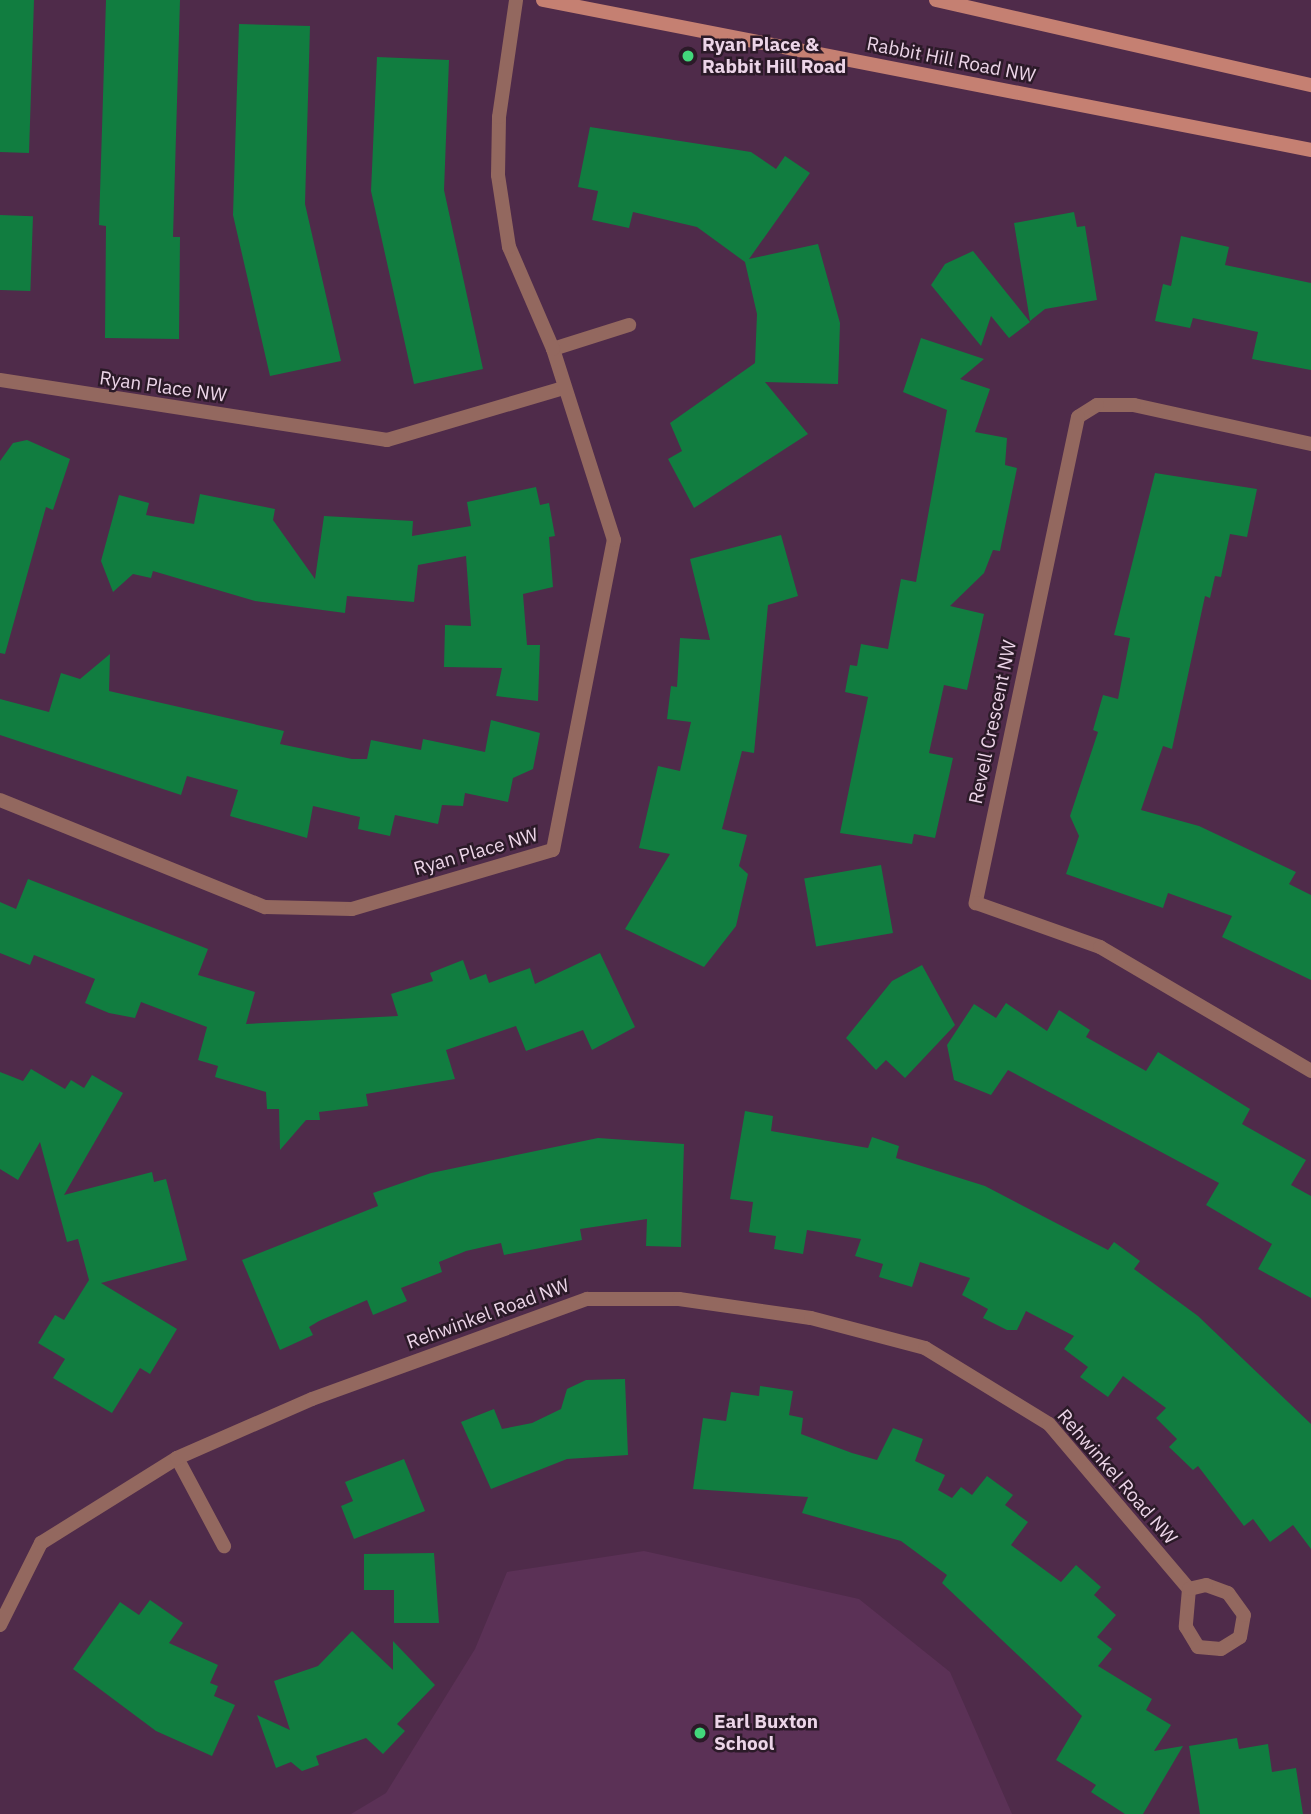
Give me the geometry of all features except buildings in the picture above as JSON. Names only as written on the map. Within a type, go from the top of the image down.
[{"type":"main road","name":"Rabbit Hill Road NW","points":[[543,0],[1311,150]]},
{"type":"main road","points":[[936,0],[1311,85]]},
{"type":"street","name":"Ryan Place NW","points":[[0,800],[265,907],[352,909],[553,850],[614,540],[553,349],[509,247],[498,175],[499,117],[516,0]]},
{"type":"street","points":[[553,349],[629,325]]},
{"type":"street","name":"Ryan Place NW","points":[[0,380],[387,440],[564,388]]},
{"type":"street","name":"Revell Crescent NW","points":[[1311,444],[1134,405],[1097,405],[1078,417],[976,903],[1100,947],[1311,1071]]},
{"type":"street","name":"Rehwinkel Road NW","points":[[0,1625],[41,1543],[177,1458],[312,1399],[587,1299],[679,1299],[811,1318],[925,1348],[1049,1424],[1189,1589]]},
{"type":"street","points":[[177,1458],[224,1546]]},
{"type":"street","points":[[1206,1585],[1228,1593],[1244,1615],[1240,1637],[1221,1649],[1198,1647],[1186,1627],[1189,1589],[1206,1585]]},
{"type":"shaded area","name":"Earl Buxton School","points":[[644,1551],[859,1599],[950,1672],[1012,1814],[351,1814],[386,1793],[475,1649],[507,1572]]},
{"type":"place","name":"Ryan Place & Rabbit Hill Road","points":[[688,56]]},
{"type":"place","name":"Earl Buxton School","points":[[700,1733]]}]
